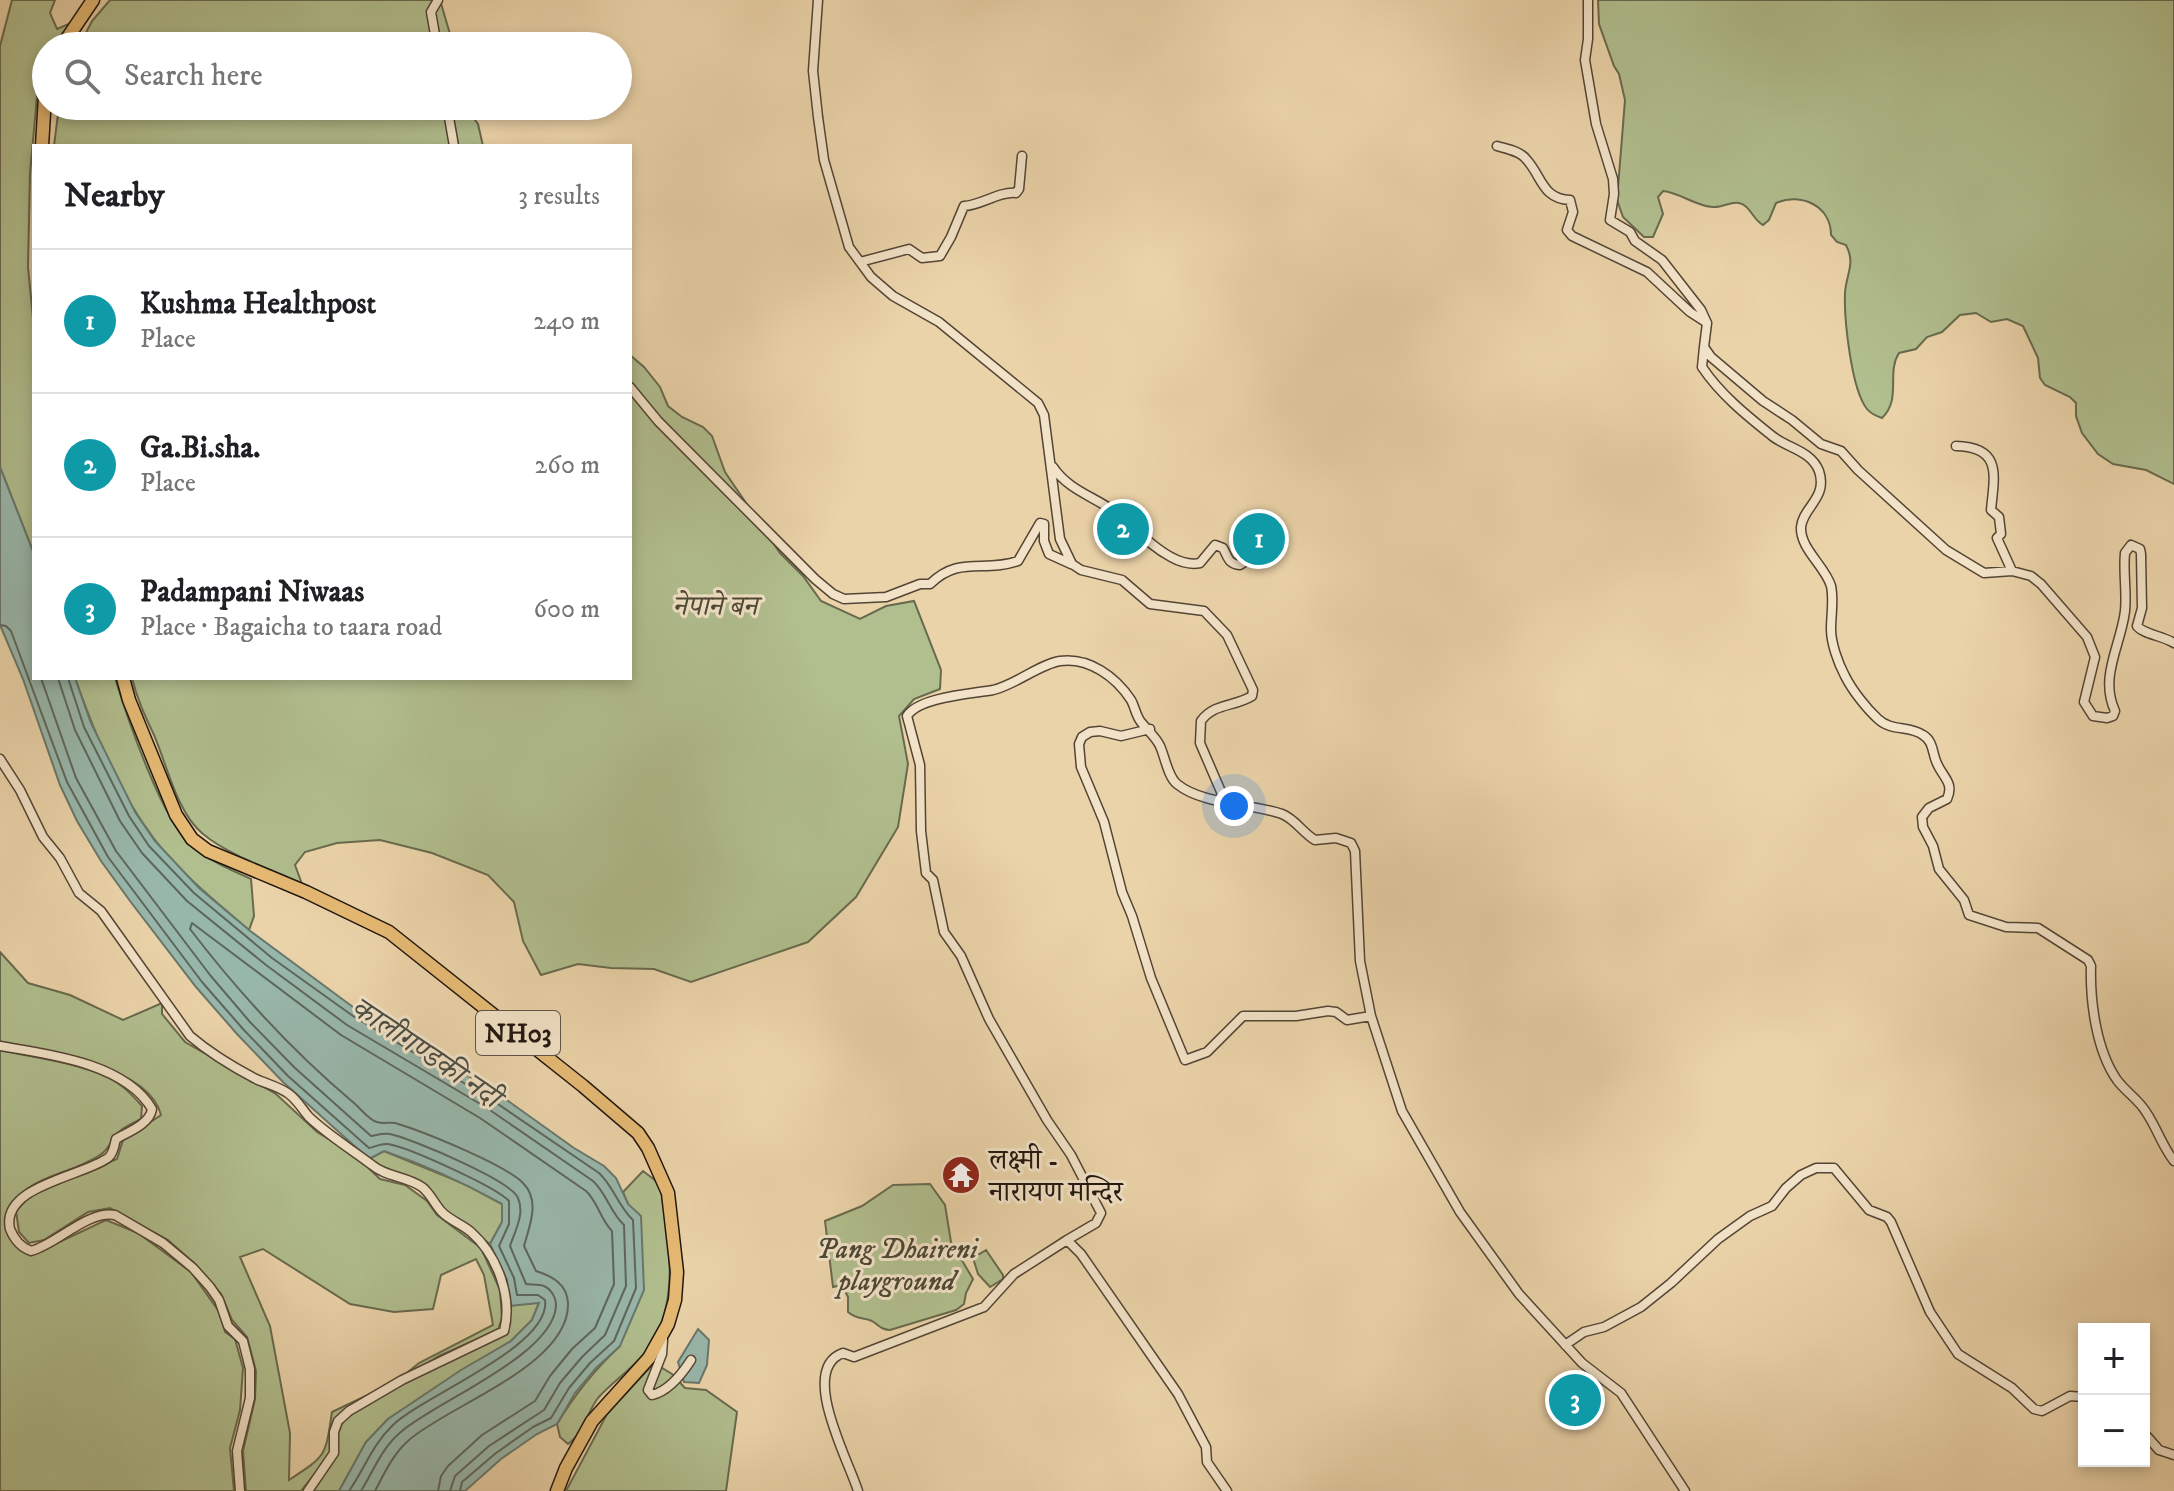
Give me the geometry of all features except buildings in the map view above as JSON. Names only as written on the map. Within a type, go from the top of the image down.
[{"type":"highway","points":[[71,32],[93,0]]},
{"type":"highway","points":[[42,144],[44,120]]},
{"type":"highway","name":"NH03","points":[[124,680],[176,815],[192,839],[215,854],[306,892],[389,932],[526,1039],[638,1133],[648,1148],[668,1193],[677,1272],[675,1300],[668,1324],[649,1358],[592,1421],[557,1491]]},
{"type":"street","points":[[435,32],[431,12],[438,0]]},
{"type":"street","points":[[818,0],[813,71],[824,160],[849,247],[871,277],[893,296],[939,322],[1038,403],[1044,415],[1060,539],[1072,564]]},
{"type":"street","points":[[1588,0],[1585,60],[1596,124],[1613,179],[1610,220],[1630,232],[1635,241],[1662,260],[1701,310],[1707,323],[1702,367],[1723,394],[1772,437],[1794,446],[1816,465],[1820,474],[1818,494],[1803,519],[1802,534],[1831,586],[1831,630],[1838,659],[1844,675],[1877,719],[1893,729],[1919,732],[1926,736],[1936,761],[1948,778],[1947,799],[1929,808],[1922,817],[1939,869],[1964,900],[1969,915],[2006,927],[2038,928],[2088,960],[2093,1009],[2108,1065],[2123,1088],[2148,1114],[2165,1150],[2174,1161]]},
{"type":"street","points":[[449,120],[454,144]]},
{"type":"street","points":[[1497,146],[1526,158],[1543,188],[1551,195],[1570,200],[1573,212],[1567,230],[1572,236],[1647,272],[1690,312],[1707,323]]},
{"type":"street","points":[[860,262],[909,249],[922,258],[940,256],[964,206],[973,207],[1008,192],[1016,193],[1022,156]]},
{"type":"street","points":[[1704,347],[1711,357],[1763,401],[1821,444],[1841,451],[1946,550],[1984,573],[2012,571],[2031,576],[2041,584],[2087,637],[2095,657],[2084,702],[2093,716],[2107,718],[2113,716],[2115,711],[2109,700],[2108,684],[2125,613],[2125,553],[2131,545],[2140,549],[2141,554],[2142,608],[2137,626],[2141,631],[2161,635],[2174,643]]},
{"type":"street","points":[[632,389],[658,421],[806,570],[833,594],[844,599],[886,597],[920,584],[930,584],[944,572],[964,565],[994,568],[1018,561],[1040,523],[1044,524],[1044,541],[1049,554],[1081,570],[1122,580],[1150,604],[1204,611],[1227,635],[1253,690],[1252,696],[1241,703],[1217,707],[1201,721],[1200,743],[1225,801]]},
{"type":"street","points":[[1956,446],[1987,456],[1995,468],[1991,510],[1999,517],[2001,534],[1997,538],[2012,571]]},
{"type":"street","points":[[1052,465],[1069,485],[1115,512],[1151,544],[1175,559],[1200,563],[1215,545],[1223,548],[1232,564],[1240,565],[1246,561]]},
{"type":"street","points":[[858,1491],[829,1413],[824,1383],[831,1360],[843,1353],[854,1357],[895,1343],[984,1307],[1014,1274],[1096,1223],[1101,1213],[1071,1155],[1047,1120],[989,1019],[961,956],[944,932],[933,880],[926,873],[921,831],[920,765],[907,716],[922,705],[966,693],[997,689],[1058,661],[1100,668],[1129,697],[1141,722],[1159,743],[1173,782],[1206,799],[1284,815],[1315,840],[1345,839],[1353,847],[1360,961],[1371,1016],[1402,1111],[1448,1192],[1519,1294],[1600,1379],[1621,1393],[1685,1491]]},
{"type":"street","points":[[1150,729],[1121,736],[1090,732],[1082,737],[1079,744],[1081,767],[1104,822],[1122,892],[1151,978],[1185,1060],[1192,1060],[1210,1050],[1243,1016],[1296,1016],[1328,1011],[1336,1012],[1347,1020],[1371,1016]]},
{"type":"street","points":[[0,759],[20,790],[43,837],[60,858],[79,893],[101,911],[190,1036],[244,1072],[288,1093],[307,1115],[336,1140],[349,1146],[373,1166],[422,1188],[441,1211],[484,1245],[502,1279],[507,1320],[504,1331],[402,1380],[349,1411],[338,1421],[334,1432],[334,1453],[308,1491]]},
{"type":"street","points":[[0,1046],[114,1074],[152,1109],[151,1116],[145,1122],[116,1139],[113,1153],[108,1158],[85,1170],[27,1191],[13,1207],[9,1222],[18,1243],[31,1251],[95,1217],[115,1215],[163,1243],[210,1287],[219,1300],[228,1326],[243,1341],[250,1369],[250,1398],[237,1451],[240,1491]]},
{"type":"street","points":[[1565,1345],[1584,1332],[1604,1327],[1641,1307],[1718,1239],[1750,1216],[1772,1206],[1801,1175],[1822,1167],[1834,1168],[1869,1210],[1887,1217],[1891,1222],[1934,1319],[1958,1354],[2012,1388],[2034,1409],[2042,1411],[2070,1396],[2078,1397]]},
{"type":"street","points":[[1067,1240],[1081,1254],[1169,1381],[1206,1447],[1207,1462],[1227,1491]]},
{"type":"street","points":[[668,1324],[662,1354],[648,1390],[652,1395],[661,1393],[691,1360]]},
{"type":"street","points":[[2150,1440],[2159,1450],[2174,1455]]},
{"type":"green space","points":[[12,0],[55,0],[50,13],[57,29],[71,23],[65,32],[32,32],[32,120],[35,120],[28,267],[32,308],[32,549],[0,467],[0,46]]},
{"type":"green space","points":[[110,0],[440,0],[449,32],[86,32]]},
{"type":"green space","points":[[1598,0],[2174,0],[2174,484],[2146,470],[2113,464],[2098,454],[2082,433],[2076,416],[2076,403],[2045,385],[2040,378],[2038,358],[2023,326],[2007,319],[1991,322],[1976,313],[1960,315],[1942,332],[1927,337],[1916,349],[1899,353],[1895,361],[1893,394],[1888,411],[1882,418],[1870,412],[1857,386],[1847,335],[1845,293],[1849,252],[1846,245],[1837,242],[1831,235],[1826,216],[1813,204],[1795,199],[1776,203],[1769,220],[1763,225],[1739,203],[1706,206],[1663,191],[1658,197],[1663,214],[1653,237],[1644,237],[1623,217],[1617,200],[1625,100],[1619,74],[1599,24]]},
{"type":"green space","points":[[57,120],[475,120],[483,144],[54,144]]},
{"type":"green space","name":"नेपाने बन","points":[[632,357],[660,387],[668,406],[712,436],[725,472],[780,553],[803,576],[821,601],[860,619],[886,606],[914,601],[941,670],[940,689],[914,699],[899,716],[908,764],[898,827],[856,897],[808,942],[691,982],[654,969],[578,964],[541,975],[523,941],[514,902],[488,875],[432,853],[380,840],[337,843],[305,852],[295,865],[302,884],[238,856],[203,834],[186,814],[133,680],[632,680]]},
{"type":"green space","points":[[76,680],[116,680],[147,767],[169,815],[181,833],[206,856],[251,879],[254,916],[249,930],[199,887],[155,840],[130,802]]},
{"type":"green space","points":[[0,952],[28,983],[70,995],[123,1020],[162,1003],[162,1014],[185,1042],[276,1094],[317,1132],[355,1155],[380,1179],[405,1185],[427,1201],[437,1215],[481,1248],[500,1290],[502,1318],[498,1330],[439,1356],[336,1421],[331,1453],[301,1491],[246,1491],[243,1451],[255,1399],[256,1371],[247,1337],[232,1320],[221,1294],[194,1263],[168,1240],[110,1208],[88,1212],[44,1240],[29,1243],[19,1232],[16,1211],[30,1196],[117,1159],[123,1140],[161,1115],[152,1098],[137,1084],[92,1063],[0,1042]],"holes":[[[263,1249],[350,1304],[394,1312],[433,1309],[441,1275],[476,1259],[484,1275],[493,1325],[419,1363],[397,1381],[332,1412],[322,1454],[289,1480],[290,1433],[270,1326],[240,1257]]]},
{"type":"green space","points":[[0,1050],[69,1064],[109,1078],[142,1106],[141,1119],[120,1131],[103,1153],[33,1185],[12,1205],[5,1220],[14,1241],[32,1255],[106,1220],[138,1233],[191,1272],[220,1313],[225,1332],[235,1339],[243,1368],[240,1410],[230,1448],[234,1491],[0,1491]]},
{"type":"green space","points":[[384,1151],[467,1185],[502,1204],[502,1222],[490,1244],[442,1209],[426,1187],[382,1170],[369,1159]]},
{"type":"green space","points":[[643,1171],[660,1184],[669,1246],[666,1308],[650,1346],[598,1398],[578,1434],[568,1444],[560,1437],[557,1424],[586,1383],[620,1346],[628,1204],[623,1192]]},
{"type":"green space","name":"Pang Dhaireni playground","points":[[930,1184],[945,1205],[951,1242],[973,1279],[964,1304],[956,1310],[890,1330],[851,1315],[842,1285],[833,1287],[825,1221],[862,1206],[893,1185]]},
{"type":"green space","points":[[986,1250],[1003,1275],[1003,1279],[990,1287],[978,1274],[973,1258]]},
{"type":"green space","points":[[539,1302],[532,1320],[511,1341],[388,1419],[366,1442],[339,1491],[311,1491],[335,1459],[338,1428],[350,1414],[412,1379],[505,1334],[509,1327],[509,1306]]},
{"type":"green space","points":[[654,1363],[672,1374],[685,1388],[706,1390],[737,1412],[726,1491],[566,1491],[607,1414]]},
{"type":"water","name":"कालीगण्डकी नदी","points":[[0,467],[32,549],[32,680],[76,680],[91,723],[135,812],[155,841],[199,888],[249,930],[357,1010],[497,1093],[604,1166],[616,1178],[628,1204],[641,1216],[644,1290],[620,1346],[575,1393],[557,1424],[501,1459],[465,1491],[339,1491],[366,1442],[388,1419],[511,1341],[532,1320],[539,1303],[509,1306],[507,1280],[490,1244],[502,1222],[502,1204],[444,1175],[384,1151],[369,1159],[283,1082],[196,987],[101,861],[77,821],[60,785],[23,679],[0,625]]},
{"type":"water","points":[[698,1329],[709,1340],[707,1365],[699,1383],[684,1382],[678,1362]]},
{"type":"place","name":"Ga.Bi.sha.","points":[[1123,529]]},
{"type":"place","name":"Kushma Healthpost","points":[[1259,539]]},
{"type":"place","name":"लक्ष्मी - नारायण मन्दिर","points":[[961,1175]]},
{"type":"place","name":"Padampani Niwaas","points":[[1575,1400]]}]
